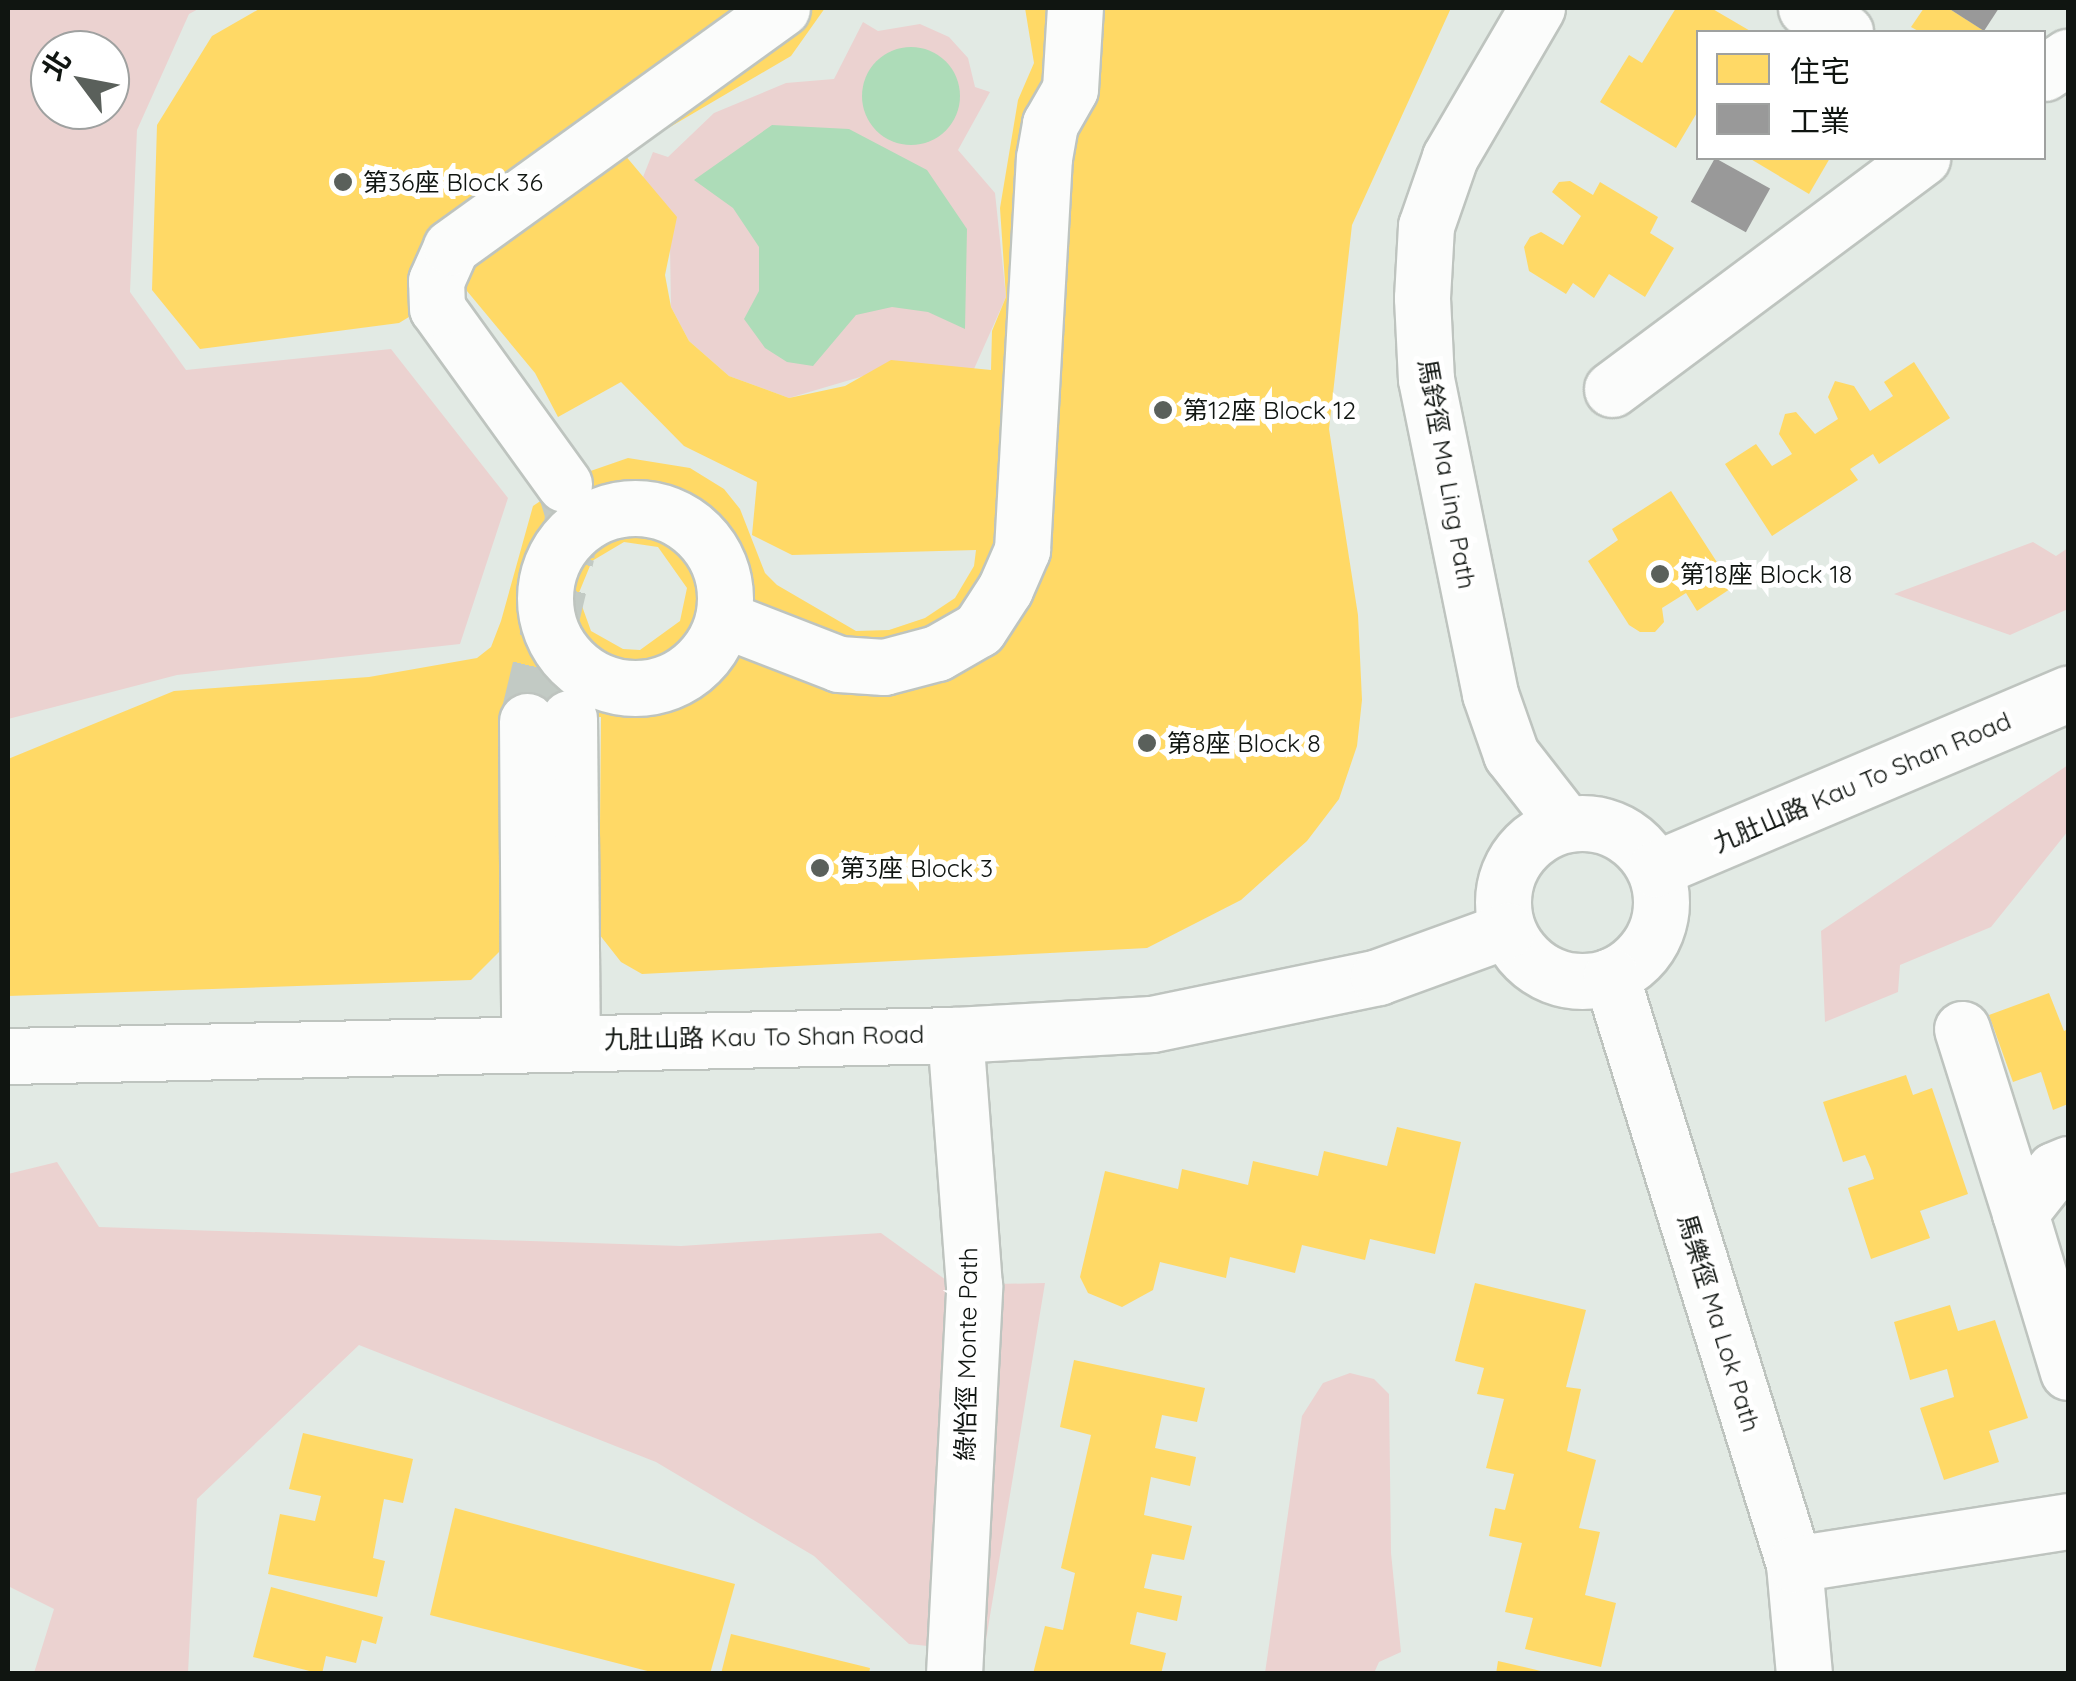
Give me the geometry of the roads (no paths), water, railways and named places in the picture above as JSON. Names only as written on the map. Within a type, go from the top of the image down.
[{"type":"street","points":[[564,484],[437,308],[436,281],[450,247],[782,8]]},
{"type":"street","points":[[724,620],[838,664],[884,667],[937,653],[979,629],[1006,589],[1022,550],[1044,158],[1050,124],[1070,89],[1075,8]]},
{"type":"street","name":"馬鈴徑 Ma Ling Path","points":[[1538,8],[1450,158],[1426,226],[1422,298],[1429,396],[1490,694],[1511,754],[1565,823]]},
{"type":"street","points":[[1806,8],[1842,30]]},
{"type":"street","points":[[2046,72],[2068,57]]},
{"type":"street","points":[[1612,389],[1919,160]]},
{"type":"street","name":"九肚山路 Kau To Shan Road","points":[[1655,870],[2068,694]]},
{"type":"street","points":[[548,720],[551,1040]]},
{"type":"street","points":[[1592,821],[1618,830],[1655,870],[1662,894],[1650,942],[1611,976],[1586,982],[1538,969],[1507,930],[1505,876],[1540,834],[1565,823],[1592,821]]},
{"type":"street","name":"九肚山路 Kau To Shan Road","points":[[8,1056],[551,1040],[955,1034],[1152,1024],[1267,1004],[1378,977],[1507,930]]},
{"type":"street","name":"馬樂徑 Ma Lok Path","points":[[1611,976],[1794,1564],[1804,1674]]},
{"type":"street","points":[[1962,1029],[2068,1372]]},
{"type":"street","name":"綠怡徑 Monte Path","points":[[954,1674],[974,1286],[955,1034]]},
{"type":"street","points":[[2020,1213],[2054,1170],[2068,1164]]},
{"type":"street","points":[[1794,1564],[2068,1521]]},
{"type":"tunnel","points":[[527,721],[567,554],[573,514],[564,484]]},
{"type":"place","name":"第36座 Block 36","points":[[343,182]]},
{"type":"place","name":"第12座 Block 12","points":[[1163,410]]},
{"type":"place","name":"第18座 Block 18","points":[[1660,574]]},
{"type":"place","name":"第8座 Block 8","points":[[1147,743]]},
{"type":"place","name":"第3座 Block 3","points":[[820,868]]}]
